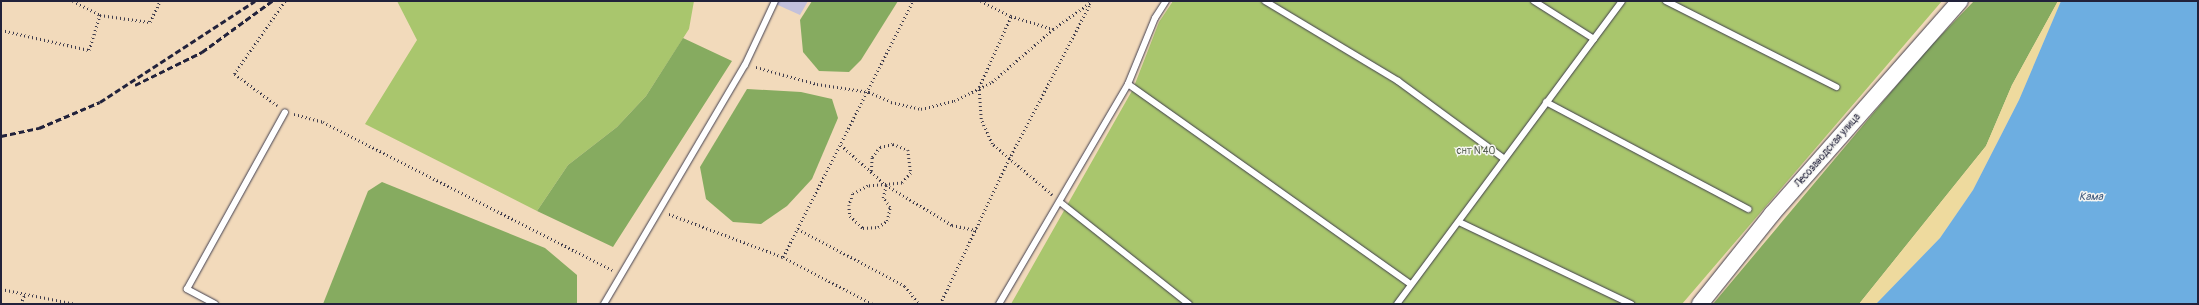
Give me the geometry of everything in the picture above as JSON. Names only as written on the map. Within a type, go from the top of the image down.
[{"type":"street","name":"Лесозаводская улица","points":[[1700,304],[1772,214],[1960,1]]},
{"type":"lane","points":[[604,304],[620,274],[745,64],[775,1]]},
{"type":"lane","points":[[998,304],[1013,275],[1061,203],[1128,84],[1155,18],[1166,1]]},
{"type":"lane","points":[[1265,1],[1398,81],[1502,157]]},
{"type":"lane","points":[[1534,1],[1594,39]]},
{"type":"lane","points":[[1396,304],[1459,222],[1502,157],[1546,102],[1622,1]]},
{"type":"lane","points":[[1666,1],[1836,87]]},
{"type":"lane","points":[[1128,84],[1410,284]]},
{"type":"lane","points":[[1546,102],[1748,209]]},
{"type":"lane","points":[[215,304],[187,289],[285,112]]},
{"type":"lane","points":[[1061,203],[1189,304]]},
{"type":"lane","points":[[1459,222],[1631,304]]},
{"type":"path","points":[[74,1],[100,15],[150,22],[160,1]]},
{"type":"path","points":[[285,1],[234,74],[285,112],[323,122],[620,274]]},
{"type":"path","points":[[783,257],[870,92],[913,1]]},
{"type":"path","points":[[981,1],[1011,16],[1052,29]]},
{"type":"path","points":[[745,64],[817,84],[870,92],[891,102],[921,109],[954,101],[979,87],[992,82],[1026,56],[1052,29],[1092,2]]},
{"type":"path","points":[[940,304],[1009,159],[1092,2]]},
{"type":"path","points":[[1,30],[89,50],[100,15]]},
{"type":"path","points":[[1011,16],[979,87],[981,120],[992,144],[1061,203]]},
{"type":"path","points":[[871,171],[872,157],[880,146],[893,144],[908,150],[911,173],[902,183],[868,186],[853,194],[848,210],[853,221],[862,228],[878,227],[887,221],[890,207],[883,198],[886,185]]},
{"type":"path","points":[[842,145],[886,185],[952,225],[976,230]]},
{"type":"path","points":[[659,210],[783,257],[873,304]]},
{"type":"path","points":[[798,229],[905,286],[919,304]]},
{"type":"path","points":[[1,289],[76,304]]},
{"type":"path","points":[[20,304],[25,294]]},
{"type":"shaded area","points":[[769,1],[808,1],[800,15]]},
{"type":"green space","points":[[397,1],[694,1],[689,29],[646,96],[617,127],[568,165],[537,211],[365,124],[417,40]]},
{"type":"green space","points":[[812,1],[898,1],[861,60],[849,72],[819,71],[803,52],[800,20]]},
{"type":"green space","name":"снт N 40","points":[[1173,1],[1942,1],[1682,304],[1011,304],[1133,89],[1159,22]]},
{"type":"green space","points":[[1974,1],[2058,1],[2012,85],[1986,146],[1859,304],[1713,304],[1923,54]]},
{"type":"green space","points":[[683,38],[732,61],[613,247],[537,211],[568,165],[617,127],[646,96]]},
{"type":"green space","points":[[747,89],[801,92],[832,99],[838,118],[812,179],[787,206],[761,224],[733,222],[706,199],[700,167]]},
{"type":"green space","points":[[382,182],[545,248],[577,275],[577,304],[323,304],[368,191]]},
{"type":"sand","points":[[2058,1],[2061,1],[2019,100],[1973,190],[1940,238],[1876,304],[1859,304],[1986,146],[2012,85]]},
{"type":"water","name":"Кама","points":[[2061,1],[2198,1],[2198,304],[1876,304],[1940,238],[1973,190],[2019,100]]},
{"type":"railway","points":[[1,136],[39,128],[100,102],[255,1]]},
{"type":"railway","points":[[135,85],[202,52],[272,1]]}]
